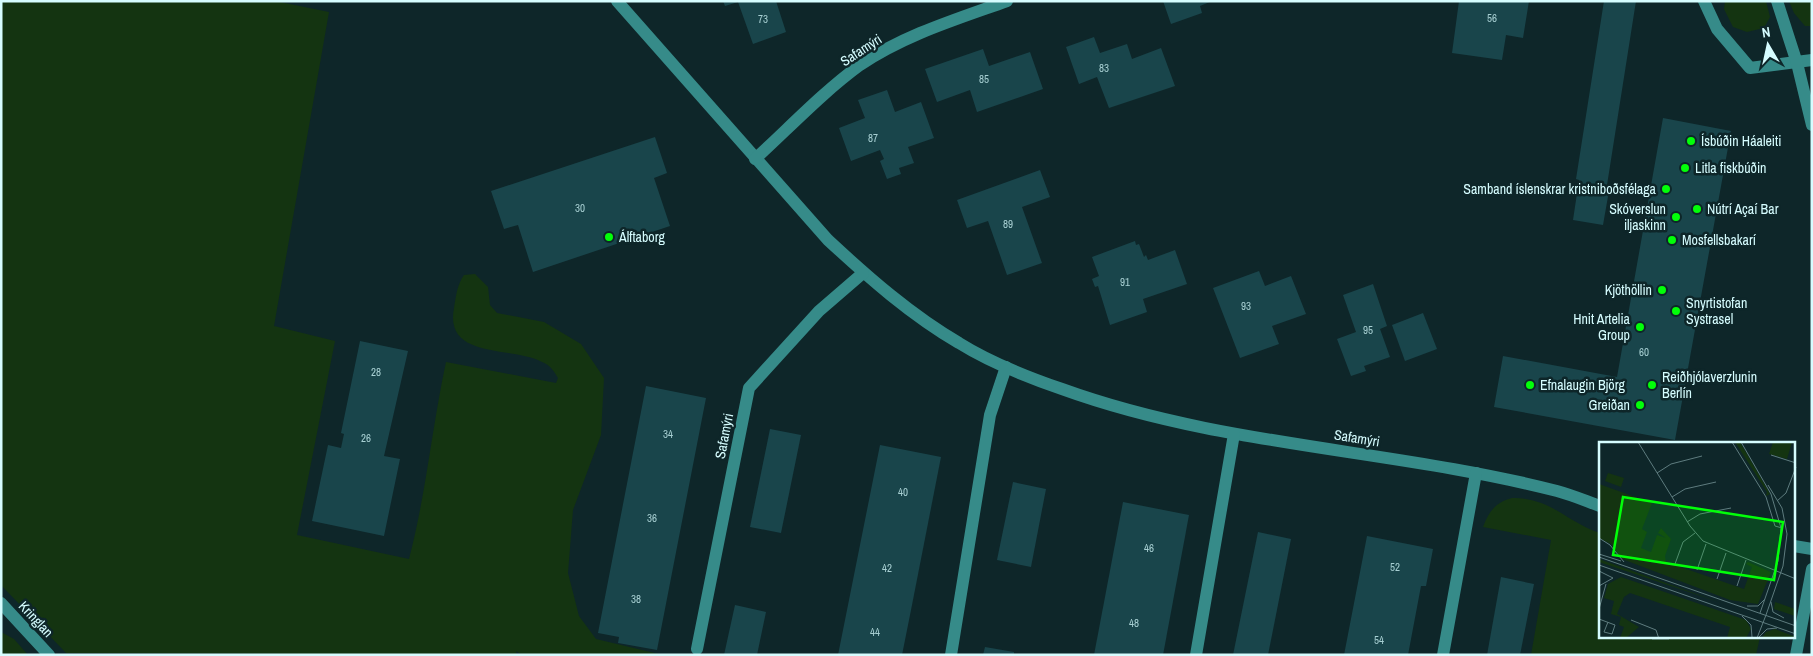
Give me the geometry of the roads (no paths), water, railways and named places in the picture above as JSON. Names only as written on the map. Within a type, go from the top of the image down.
[{"type":"street","name":"Safamýri","points":[[617,1],[755,160],[828,240],[863,273],[923,320],[960,344],[1006,367],[1096,401],[1161,419],[1234,434],[1476,473],[1559,491],[1599,506]]},
{"type":"street","name":"Safamýri","points":[[755,160],[860,66],[887,49],[928,30],[1006,1]]},
{"type":"street","points":[[1704,1],[1716,30],[1750,68],[1812,60]]},
{"type":"street","points":[[1777,1],[1797,63],[1812,125]]},
{"type":"street","name":"Safamýri","points":[[696,649],[749,388],[819,311],[863,273]]},
{"type":"street","points":[[951,655],[990,415],[1006,367]]},
{"type":"street","points":[[1196,655],[1234,434]]},
{"type":"street","points":[[1442,655],[1476,473]]},
{"type":"street","points":[[1796,546],[1812,549]]},
{"type":"street","points":[[1796,655],[1812,568]]},
{"type":"street","name":"Kringlan","points":[[1,604],[49,655]]},
{"type":"place","name":"Ísbúðin Háaleiti","points":[[1691,141]]},
{"type":"place","name":"Litla fiskbúðin","points":[[1685,168]]},
{"type":"place","name":"Samband íslenskrar kristniboðsfélaga","points":[[1666,189]]},
{"type":"place","name":"Nútrí Açaí Bar","points":[[1697,209]]},
{"type":"place","name":"Skóverslun iljaskinn","points":[[1676,217]]},
{"type":"place","name":"Álftaborg","points":[[609,237]]},
{"type":"place","name":"Mosfellsbakarí","points":[[1672,240]]},
{"type":"place","name":"Kjöthöllin","points":[[1662,290]]},
{"type":"place","name":"Snyrtistofan Systrasel","points":[[1676,311]]},
{"type":"place","name":"Hnit Artelia Group","points":[[1640,327]]},
{"type":"place","name":"Efnalaugin Björg","points":[[1530,385]]},
{"type":"place","name":"Reiðhjólaverzlunin Berlín","points":[[1652,385]]},
{"type":"place","name":"Greiðan","points":[[1640,405]]}]
